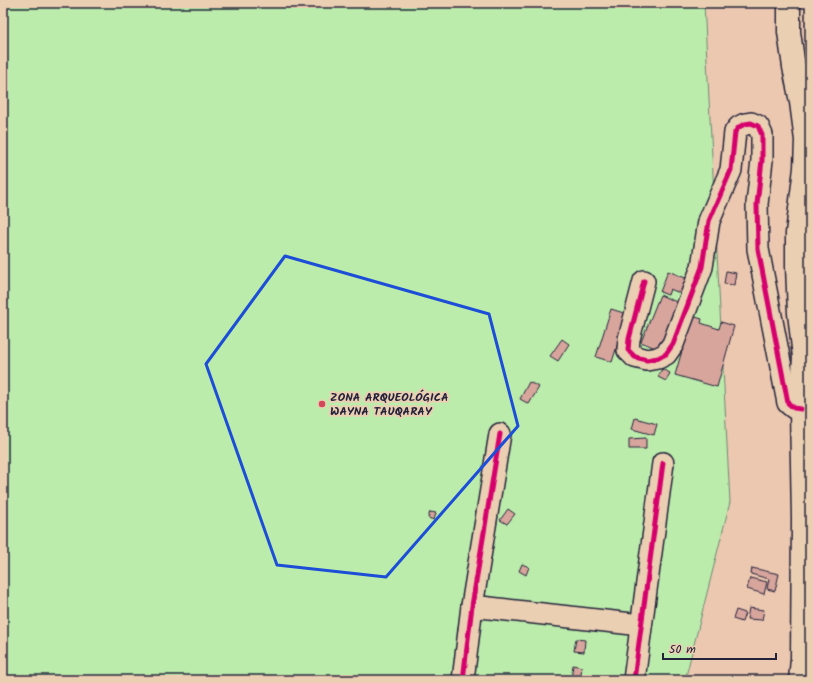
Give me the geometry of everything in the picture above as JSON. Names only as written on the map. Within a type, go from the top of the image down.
[{"type":"main road","points":[[789,3],[789,32],[806,140],[805,168],[797,233],[799,313],[804,357],[801,409],[803,519],[802,659],[800,680]]},
{"type":"street","points":[[644,281],[629,338],[628,350],[635,357],[647,360],[658,358],[666,354],[673,344],[702,267],[710,222],[731,170],[735,132],[739,127],[745,124],[751,123],[758,126],[762,135],[762,160],[757,204],[758,249],[788,403],[794,408],[801,409]]},
{"type":"street","points":[[804,357],[810,277]]},
{"type":"street","points":[[463,680],[472,606],[500,434]]},
{"type":"street","points":[[634,680],[663,463]]},
{"type":"street","points":[[472,606],[641,625]]},
{"type":"highlighted area","points":[[285,256],[489,314],[518,426],[386,577],[277,565],[206,364]]},
{"type":"green space","points":[[3,3],[704,3],[730,502],[685,680],[3,680]]},
{"type":"building","points":[[668,271],[688,279],[682,294],[670,289],[668,295],[660,292]]},
{"type":"building","points":[[726,271],[736,273],[734,285],[724,284]]},
{"type":"building","points":[[660,295],[679,303],[660,350],[641,342]]},
{"type":"building","points":[[611,309],[627,314],[612,362],[596,357]]},
{"type":"building","points":[[692,316],[702,319],[701,323],[719,329],[721,322],[734,326],[717,387],[675,375]]},
{"type":"building","points":[[562,339],[569,344],[558,361],[550,356]]},
{"type":"building","points":[[662,369],[670,373],[666,381],[658,377]]},
{"type":"building","points":[[529,382],[539,387],[529,404],[520,399]]},
{"type":"building","points":[[635,418],[657,424],[654,435],[632,429]]},
{"type":"building","points":[[646,438],[646,449],[629,449],[629,439]]},
{"type":"building","points":[[508,509],[515,514],[507,524],[500,520]]},
{"type":"building","points":[[430,512],[436,513],[434,520],[428,518]]},
{"type":"building","points":[[522,564],[529,567],[526,575],[519,571]]},
{"type":"building","points":[[752,568],[779,574],[775,591],[767,589],[769,579],[751,574]]},
{"type":"building","points":[[750,578],[767,582],[764,594],[747,589]]},
{"type":"building","points":[[749,608],[764,610],[762,620],[747,619]]},
{"type":"building","points":[[736,610],[745,613],[742,622],[733,619]]},
{"type":"building","points":[[576,639],[585,640],[584,652],[574,651]]},
{"type":"building","points":[[573,665],[582,667],[580,680],[571,679]]},
{"type":"cycle path","points":[[644,281],[629,339],[628,350],[635,357],[647,360],[658,358],[666,354],[673,344],[702,267],[709,221],[731,170],[735,132],[739,127],[745,124],[751,123],[758,126],[762,135],[762,160],[757,204],[758,249],[788,403],[794,408],[801,409]]},
{"type":"cycle path","points":[[463,680],[472,606],[500,434]]},
{"type":"cycle path","points":[[634,680],[663,463]]},
{"type":"place","name":"ZONA ARQUEOLÓGICA WAYNA TAUQARAY","points":[[322,404]]}]
